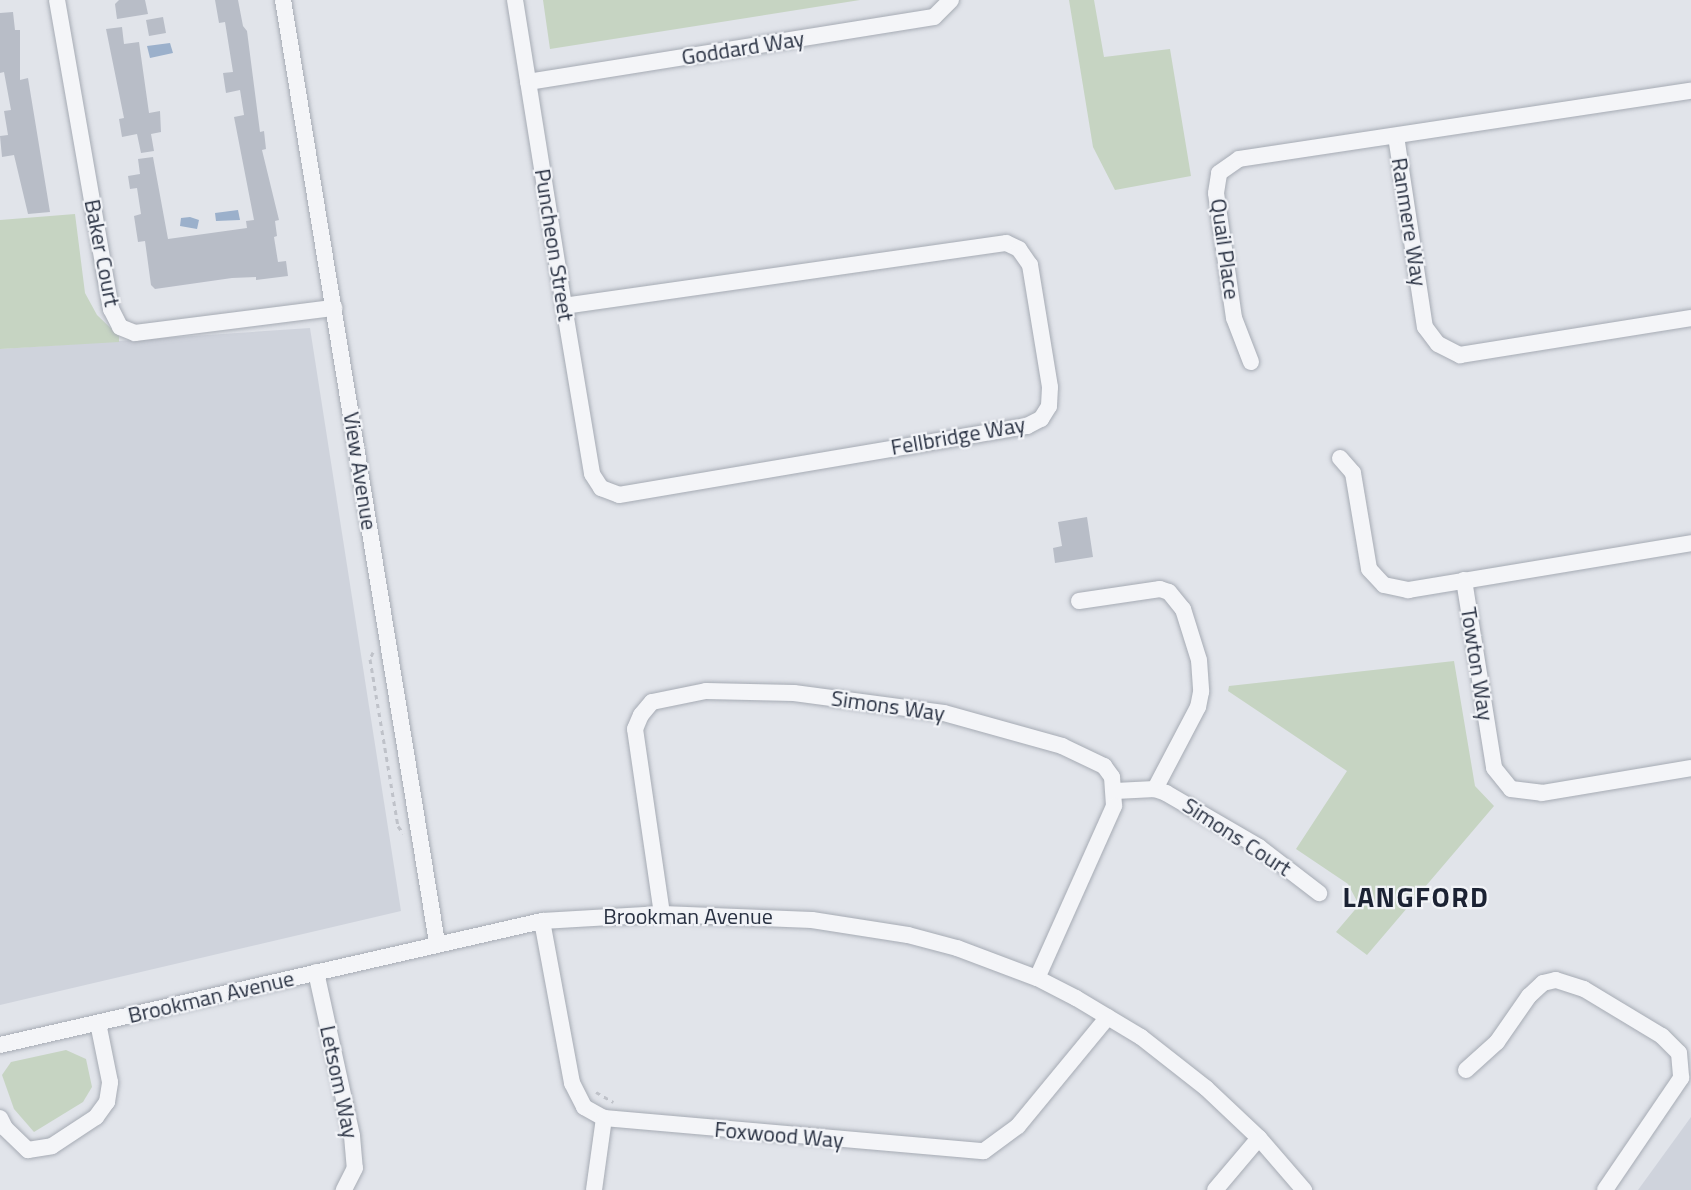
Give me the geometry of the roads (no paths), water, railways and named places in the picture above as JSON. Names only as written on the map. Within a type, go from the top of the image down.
[{"type":"street","name":"Baker Court","points":[[57,0],[111,309],[120,327],[135,333],[334,308]]},
{"type":"street","name":"View Avenue","points":[[283,0],[437,943]]},
{"type":"street","name":"Puncheon Street","points":[[515,0],[592,474],[601,488]]},
{"type":"street","name":"Goddard Way","points":[[528,82],[934,17],[951,0]]},
{"type":"street","name":"Ranmere Way","points":[[1691,92],[1396,136],[1425,327],[1438,344],[1460,354],[1691,318]]},
{"type":"street","name":"Quail Place","points":[[1251,362],[1234,318],[1216,193],[1219,173],[1239,159],[1396,136]]},
{"type":"street","name":"Fellbridge Way","points":[[564,306],[989,243],[1006,243],[1019,249],[1030,265],[1050,387],[1049,406],[1041,419],[1027,426],[619,495],[601,488]]},
{"type":"street","points":[[1340,458],[1353,473],[1370,569],[1384,585],[1408,590],[1464,580]]},
{"type":"street","name":"Towton Way","points":[[1691,543],[1464,580],[1494,768],[1511,789],[1542,793],[1691,768]]},
{"type":"street","points":[[1079,601],[1160,588],[1169,592],[1183,609],[1199,660],[1201,692],[1198,706],[1155,789]]},
{"type":"street","name":"Simons Way","points":[[662,914],[635,729],[641,715],[652,702],[669,696],[706,691],[794,693],[944,713],[1039,739],[1090,759],[1104,766],[1115,791]]},
{"type":"street","name":"Simons Court","points":[[1115,791],[1155,789],[1209,814],[1319,893]]},
{"type":"street","points":[[1037,978],[1114,806],[1115,791]]},
{"type":"street","name":"Brookman Avenue","points":[[0,1045],[437,943],[542,921],[662,914],[772,916],[862,926],[957,948],[1037,978],[1108,1017],[1170,1059],[1259,1138],[1304,1190]]},
{"type":"street","points":[[542,921],[572,1083],[584,1107],[610,1119],[594,1190]]},
{"type":"street","name":"Letsom Way","points":[[316,972],[352,1136],[355,1168],[344,1190]]},
{"type":"street","points":[[1466,1070],[1497,1042],[1528,996],[1543,983],[1556,980],[1584,989],[1662,1036],[1678,1053],[1681,1078],[1610,1188]]},
{"type":"street","name":"Foxwood Way","points":[[610,1119],[984,1151],[1018,1126],[1108,1017]]},
{"type":"street","points":[[0,1118],[5,1128],[28,1150],[52,1146],[96,1117],[107,1102],[110,1082],[98,1023]]},
{"type":"street","points":[[1215,1190],[1259,1138]]},
{"type":"water","points":[[170,43],[173,53],[150,58],[147,46]]},
{"type":"water","points":[[238,210],[240,220],[216,221],[215,213]]},
{"type":"water","points":[[190,217],[199,220],[197,229],[180,226],[181,218]]},
{"type":"district","name":"LANGFORD","points":[[1416,897]]}]
